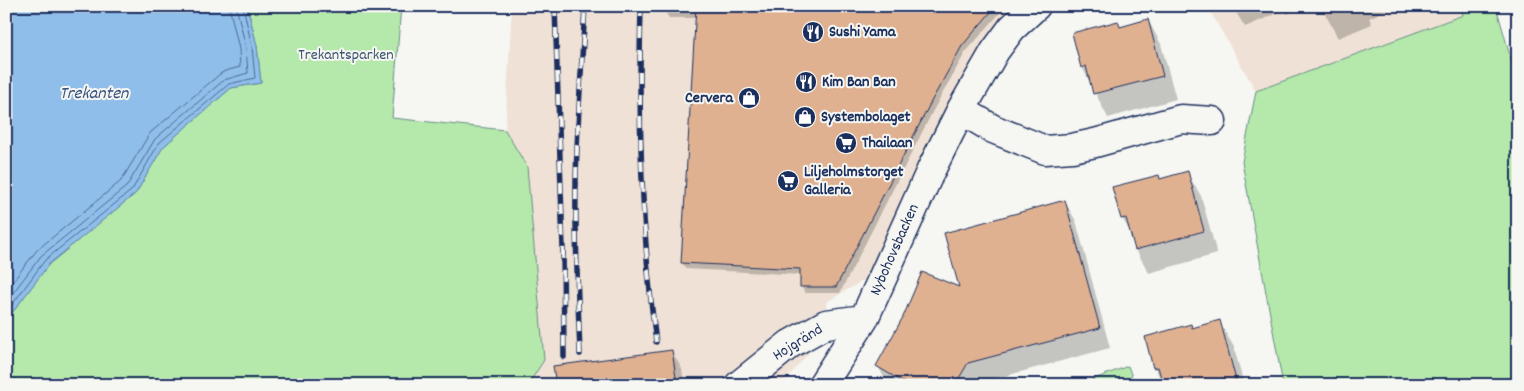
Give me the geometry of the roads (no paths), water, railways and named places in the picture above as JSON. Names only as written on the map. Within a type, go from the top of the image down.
[{"type":"street","name":"Nybohovsbacken","points":[[822,385],[864,319],[961,110],[995,51],[1012,28],[1036,6]]},
{"type":"street","points":[[961,110],[993,129],[1045,150],[1072,148],[1181,120],[1212,121]]},
{"type":"street","name":"Hojgränd","points":[[739,385],[790,344],[826,324],[864,319]]},
{"type":"water","name":"Trekanten","points":[[6,6],[247,6],[257,46],[261,83],[231,88],[163,147],[136,193],[49,264],[6,321]]},
{"type":"railway","points":[[555,6],[563,249],[564,357]]},
{"type":"railway","points":[[580,354],[576,182],[585,6]]},
{"type":"railway","points":[[641,6],[640,132],[647,258],[656,342]]},
{"type":"place","name":"Sushi Yama","points":[[813,32]]},
{"type":"place","name":"Kim Ban Ban","points":[[806,82]]},
{"type":"place","name":"Cervera","points":[[749,98]]},
{"type":"place","name":"Systembolaget","points":[[805,117]]},
{"type":"place","name":"Thailaan","points":[[846,143]]},
{"type":"place","name":"Liljeholmstorget Galleria","points":[[788,181]]},
{"type":"park label","name":"Trekantsparken","points":[[346,55]]}]
